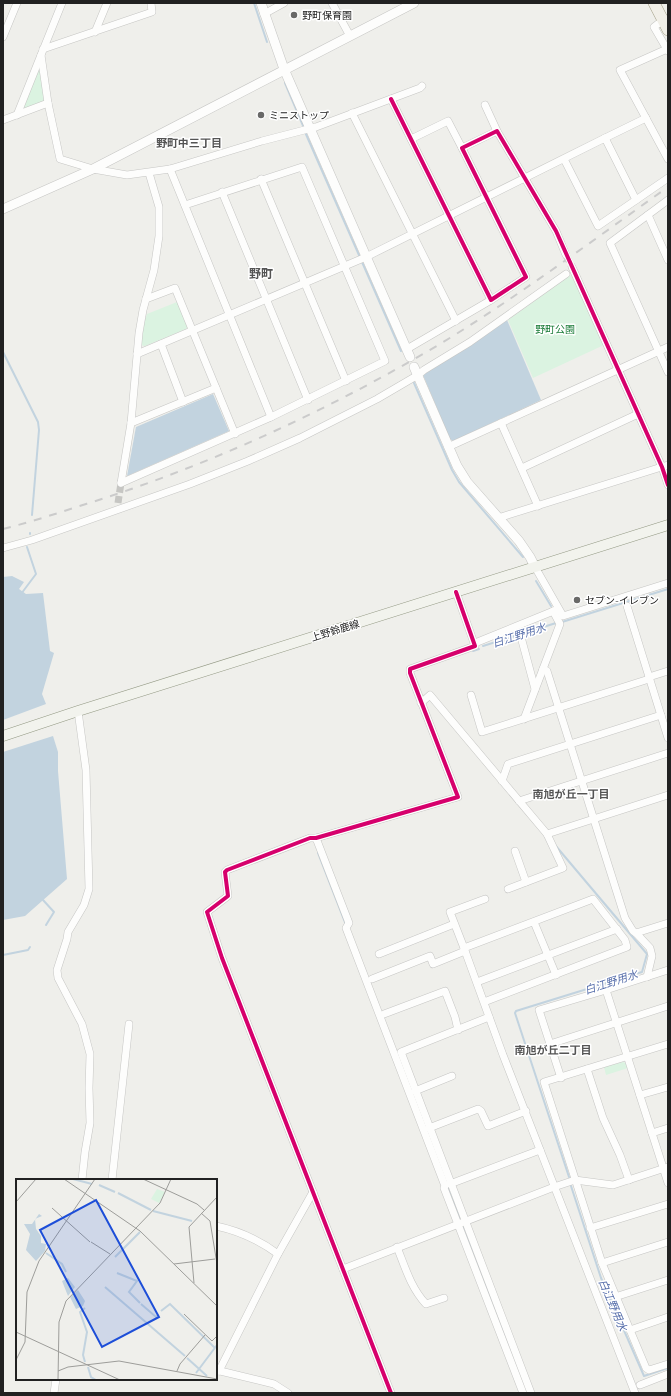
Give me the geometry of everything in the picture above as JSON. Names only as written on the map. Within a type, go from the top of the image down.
[{"type":"main road","points":[[654,3],[666,24]]},
{"type":"main road","name":"上野鈴鹿線","points":[[3,736],[668,525]]},
{"type":"street","points":[[3,37],[17,3]]},
{"type":"street","points":[[17,114],[62,3]]},
{"type":"street","points":[[95,32],[107,3]]},
{"type":"street","points":[[42,52],[152,12],[150,3]]},
{"type":"street","points":[[261,3],[306,129],[362,258],[408,353],[526,277],[448,121],[411,139]]},
{"type":"street","points":[[264,14],[284,3]]},
{"type":"street","points":[[332,3],[350,36]]},
{"type":"street","points":[[3,209],[93,169],[414,3]]},
{"type":"street","points":[[666,24],[654,26],[667,50],[620,70],[668,159]]},
{"type":"street","points":[[42,52],[48,103],[60,159],[93,169],[127,175],[170,169],[306,129],[391,99],[422,86]]},
{"type":"street","points":[[391,99],[491,300]]},
{"type":"street","points":[[3,120],[48,103]]},
{"type":"street","points":[[485,104],[497,131],[556,231],[566,255]]},
{"type":"street","points":[[352,113],[456,321]]},
{"type":"street","points":[[137,354],[362,258],[646,118]]},
{"type":"street","points":[[462,148],[497,131]]},
{"type":"street","points":[[605,138],[636,200]]},
{"type":"street","points":[[564,159],[598,226],[668,178]]},
{"type":"street","points":[[149,173],[159,208],[159,222],[154,270],[139,333],[131,423],[121,483],[235,434],[308,400],[385,361],[302,167],[261,179],[185,205]]},
{"type":"street","points":[[170,169],[271,417]]},
{"type":"street","points":[[261,179],[346,381]]},
{"type":"street","points":[[222,192],[308,400]]},
{"type":"street","points":[[668,200],[610,243],[668,372]]},
{"type":"street","points":[[648,215],[668,260]]},
{"type":"street","points":[[572,267],[638,414],[665,466],[668,485]]},
{"type":"street","points":[[3,548],[32,540],[190,484],[248,461],[327,425],[377,399],[416,371],[424,370],[470,342],[566,274]]},
{"type":"street","points":[[146,299],[175,288],[235,434]]},
{"type":"street","points":[[161,344],[183,402]]},
{"type":"street","points":[[448,447],[668,347]]},
{"type":"street","points":[[416,371],[456,466],[466,482],[519,541],[530,557],[556,610],[560,624],[524,719]]},
{"type":"street","points":[[131,423],[216,388]]},
{"type":"street","points":[[522,468],[638,414]]},
{"type":"street","points":[[502,423],[538,506]]},
{"type":"street","points":[[498,518],[665,466]]},
{"type":"street","points":[[556,610],[563,616],[668,583]]},
{"type":"street","points":[[456,592],[475,644]]},
{"type":"street","points":[[627,606],[668,738]]},
{"type":"street","points":[[392,1393],[225,965],[207,912],[228,896],[225,872],[227,870],[310,838],[316,838],[458,797],[421,703],[410,670],[476,646],[475,644],[556,610]]},
{"type":"street","points":[[521,637],[536,688]]},
{"type":"street","points":[[543,669],[547,671],[625,918],[634,932],[647,944],[652,956],[647,977]]},
{"type":"street","points":[[471,695],[482,732],[668,671]]},
{"type":"street","points":[[421,703],[430,695],[549,836],[563,868],[508,889]]},
{"type":"street","points":[[78,711],[86,770],[88,889],[84,905],[68,932],[57,970],[58,978],[82,1024],[90,1054],[90,1123],[82,1179]]},
{"type":"street","points":[[502,781],[508,764],[661,715]]},
{"type":"street","points":[[519,801],[668,753]]},
{"type":"street","points":[[549,836],[593,819],[668,795]]},
{"type":"street","points":[[316,838],[347,926],[445,1186],[444,1188],[462,1223],[531,1393]]},
{"type":"street","points":[[515,851],[526,882]]},
{"type":"street","points":[[485,899],[450,912],[554,1187],[635,1393]]},
{"type":"street","points":[[372,979],[430,956],[433,964],[594,899],[625,940],[627,947],[484,1002]]},
{"type":"street","points":[[534,922],[556,974]]},
{"type":"street","points":[[625,940],[634,932],[668,923]]},
{"type":"street","points":[[379,954],[454,924]]},
{"type":"street","points":[[477,982],[618,929]]},
{"type":"street","points":[[561,1078],[539,1010],[668,970]]},
{"type":"street","points":[[606,990],[652,1133],[666,1167],[668,1183]]},
{"type":"street","points":[[384,1014],[445,991],[455,1017],[458,1030]]},
{"type":"street","points":[[550,1044],[668,1006]]},
{"type":"street","points":[[489,1017],[400,1052],[450,1184],[462,1223],[522,1393]]},
{"type":"street","points":[[112,1179],[129,1024]]},
{"type":"street","points":[[668,1044],[544,1082],[602,1263],[646,1368],[649,1370],[668,1364]]},
{"type":"street","points":[[587,1069],[603,1118],[620,1155],[629,1180]]},
{"type":"street","points":[[415,1091],[452,1076]]},
{"type":"street","points":[[640,1095],[668,1087]]},
{"type":"street","points":[[429,1128],[478,1109],[481,1111],[488,1126],[526,1111]]},
{"type":"street","points":[[652,1133],[668,1128]]},
{"type":"street","points":[[450,1184],[540,1150]]},
{"type":"street","points":[[343,1269],[575,1180],[612,1185],[666,1167]]},
{"type":"street","points":[[288,1393],[274,1384],[218,1371],[278,1254],[313,1192]]},
{"type":"street","points":[[590,1228],[668,1204]]},
{"type":"street","points":[[217,1226],[246,1234],[278,1254]]},
{"type":"street","points":[[602,1263],[668,1242]]},
{"type":"street","points":[[397,1247],[412,1285],[426,1304],[444,1298]]},
{"type":"street","points":[[615,1297],[668,1280]]},
{"type":"street","points":[[630,1330],[667,1319]]},
{"type":"street","points":[[640,1385],[668,1374]]},
{"type":"street","points":[[54,1393],[56,1380]]},
{"type":"green space","points":[[40,65],[45,98],[43,102],[23,110],[22,108]]},
{"type":"green space","name":"野町公園","points":[[571,275],[573,276],[604,345],[533,378],[508,320]]},
{"type":"green space","points":[[177,302],[188,326],[186,329],[145,346],[140,345],[141,331],[147,314]]},
{"type":"green space","points":[[623,1062],[626,1063],[628,1068],[606,1075],[604,1067]]},
{"type":"water","points":[[507,320],[541,400],[453,441],[450,439],[423,375]]},
{"type":"water","points":[[213,394],[229,431],[127,476],[136,427]]},
{"type":"water","points":[[12,576],[24,582],[19,589],[26,594],[43,593],[50,651],[54,653],[42,694],[46,704],[3,720],[3,577]]},
{"type":"water","points":[[53,736],[58,752],[58,771],[67,879],[25,916],[3,920],[3,752]]},
{"type":"waterway","points":[[254,3],[267,42]]},
{"type":"waterway","points":[[285,83],[304,128]]},
{"type":"waterway","points":[[305,132],[401,351]]},
{"type":"waterway","points":[[3,352],[38,422],[39,430],[32,515]]},
{"type":"waterway","points":[[414,383],[452,470],[459,482],[523,557]]},
{"type":"waterway","points":[[21,594],[36,574],[27,547]]},
{"type":"waterway","points":[[536,581],[551,606]]},
{"type":"waterway","name":"白江野用水","points":[[562,622],[668,589]]},
{"type":"waterway","name":"白江野用水","points":[[483,646],[556,623]]},
{"type":"waterway","name":"白江野用水","points":[[473,651],[479,649]]},
{"type":"waterway","name":"白江野用水","points":[[555,845],[647,954],[642,972],[516,1011],[515,1013],[569,1177]]},
{"type":"waterway","points":[[318,853],[346,925]]},
{"type":"waterway","points":[[43,900],[54,912],[46,925]]},
{"type":"waterway","points":[[3,955],[28,950],[30,947]]},
{"type":"waterway","points":[[447,1186],[461,1221]]},
{"type":"waterway","name":"白江野用水","points":[[571,1186],[601,1278],[644,1376],[668,1368]]},
{"type":"waterway","points":[[462,1225],[524,1385]]},
{"type":"tunnel","points":[[566,255],[572,267]]},
{"type":"tunnel","points":[[118,503],[121,483]]},
{"type":"railway","points":[[3,529],[86,504],[178,472],[268,434],[355,391],[398,368],[469,326],[556,267],[668,187]]},
{"type":"cycle path","points":[[391,99],[491,300],[526,277],[462,148],[497,131],[556,231],[662,467],[668,485]]},
{"type":"cycle path","points":[[391,1393],[222,958],[207,912],[228,896],[225,872],[227,870],[310,838],[316,838],[458,797],[410,673],[410,669],[475,646],[456,592]]},
{"type":"place","name":"野町保育園","points":[[294,15]]},
{"type":"place","name":"ミニストップ","points":[[261,115]]},
{"type":"place","name":"セブン-イレブン","points":[[577,600]]},
{"type":"district","name":"野町中三丁目","points":[[189,143]]},
{"type":"district","name":"野町","points":[[261,274]]},
{"type":"district","name":"南旭が丘一丁目","points":[[571,794]]},
{"type":"district","name":"南旭が丘二丁目","points":[[553,1050]]}]
